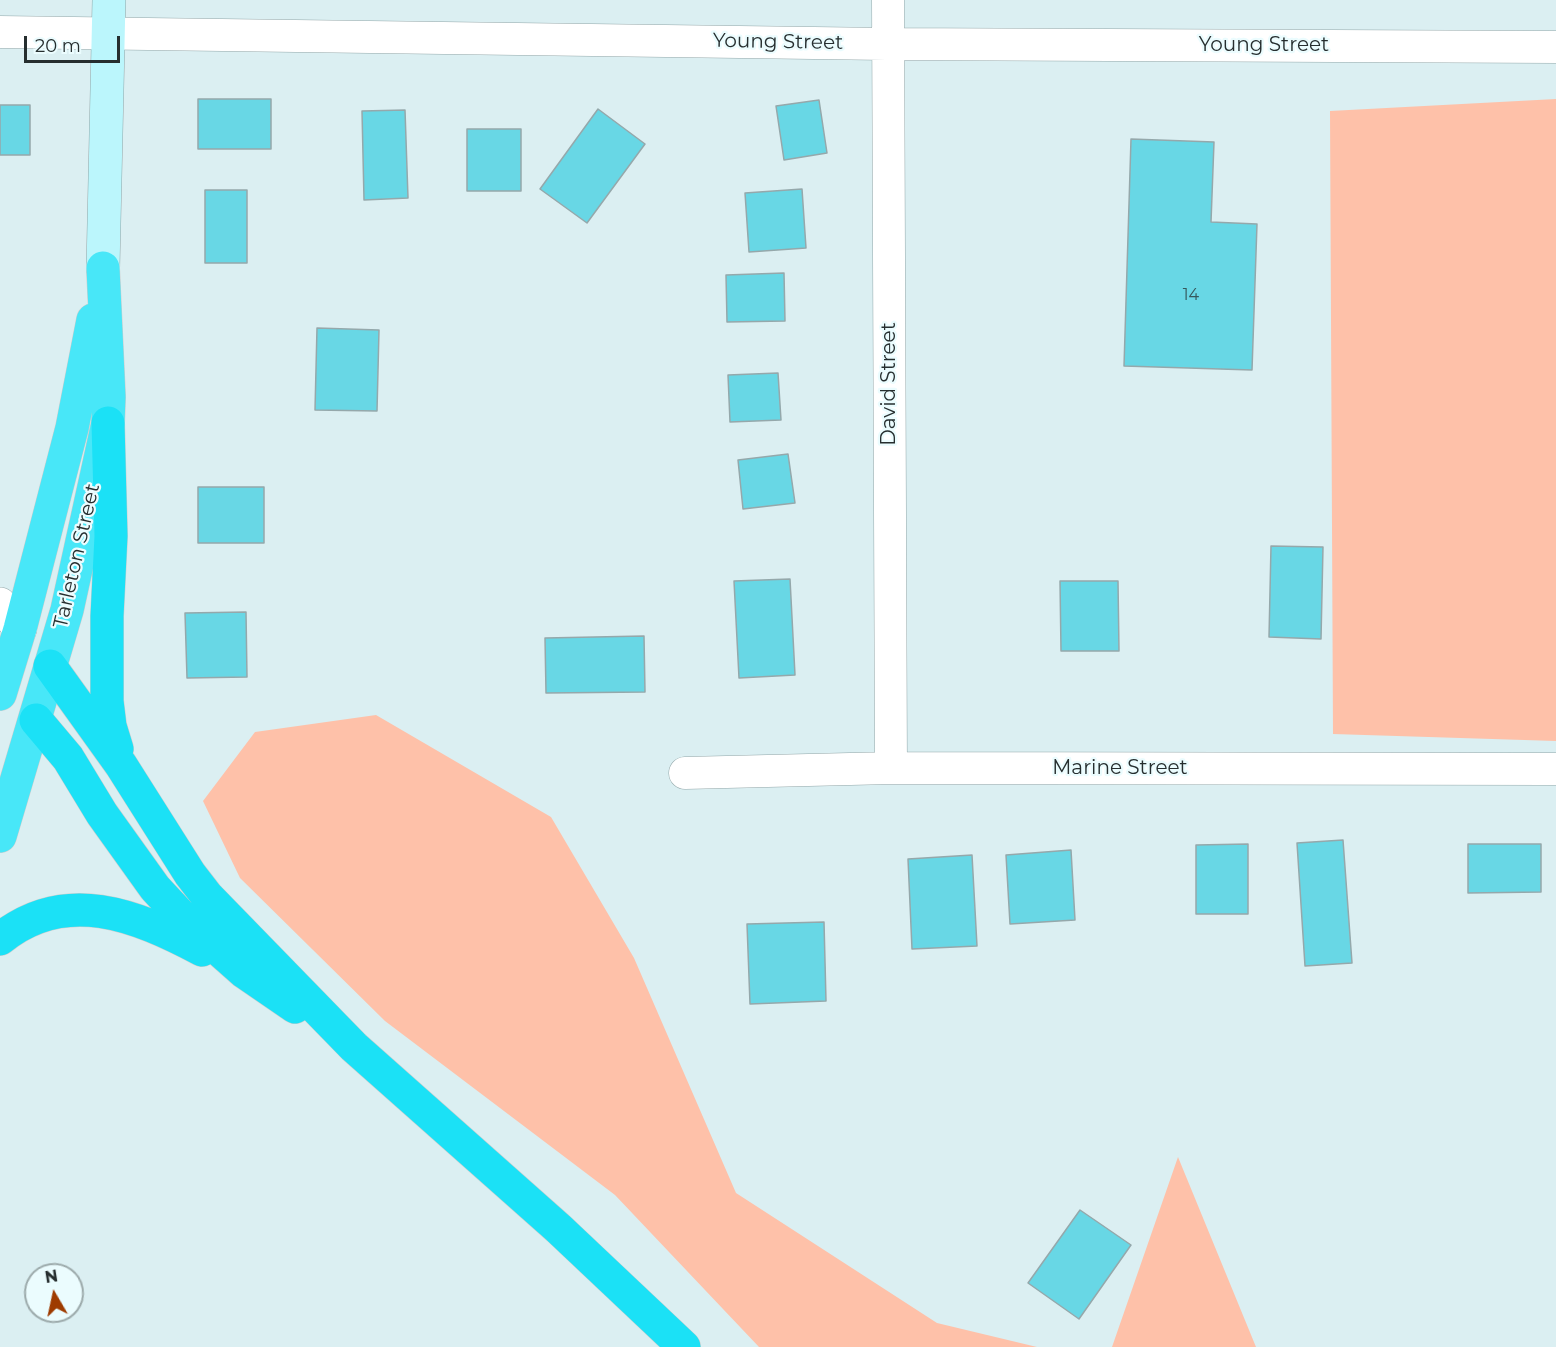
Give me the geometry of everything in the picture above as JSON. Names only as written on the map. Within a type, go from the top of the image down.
[{"type":"highway","name":"Tarleton Street","points":[[0,836],[67,610],[108,423],[109,397],[103,268]]},
{"type":"highway","name":"Tarleton Street","points":[[2,680],[20,629],[72,428],[103,268]]},
{"type":"highway","points":[[108,423],[111,536],[107,616],[107,701],[110,726],[121,765]]},
{"type":"highway","points":[[20,629],[50,666],[121,765],[189,874],[207,896],[354,1047],[558,1228],[684,1347]]},
{"type":"highway","points":[[2,680],[68,758],[108,823],[154,888],[183,918],[244,972]]},
{"type":"highway","points":[[0,939],[29,919],[44,914],[84,909],[105,911],[154,926],[244,972],[354,1047]]},
{"type":"highway","points":[[558,1228],[659,1347]]},
{"type":"main road","name":"Tarleton Street","points":[[103,268],[109,0]]},
{"type":"street","name":"David Street","points":[[888,0],[891,768]]},
{"type":"street","name":"Young Street","points":[[0,32],[887,44],[1556,47]]},
{"type":"street","points":[[0,604],[20,629]]},
{"type":"street","name":"Marine Street","points":[[685,773],[891,768],[1556,769]]},
{"type":"shaded area","points":[[1556,99],[1556,741],[1333,734],[1330,111]]},
{"type":"shaded area","points":[[376,715],[551,817],[634,958],[736,1193],[937,1323],[1037,1347],[759,1347],[615,1195],[385,1021],[240,878],[203,801],[255,732]]},
{"type":"shaded area","points":[[1178,1157],[1256,1347],[1112,1347]]},
{"type":"building","points":[[198,99],[271,99],[271,149],[198,149]]},
{"type":"building","points":[[819,100],[827,153],[784,160],[776,106]]},
{"type":"building","points":[[0,105],[30,105],[30,155],[0,155]]},
{"type":"building","points":[[598,109],[645,144],[587,223],[540,189]]},
{"type":"building","points":[[405,110],[408,198],[364,200],[362,111]]},
{"type":"building","points":[[467,129],[521,129],[521,191],[467,191]]},
{"type":"building","points":[[1131,139],[1214,142],[1211,222],[1257,224],[1252,370],[1124,366]]},
{"type":"building","points":[[802,189],[806,248],[749,252],[745,193]]},
{"type":"building","points":[[205,190],[247,190],[247,263],[205,263]]},
{"type":"building","points":[[784,273],[785,321],[727,322],[726,275]]},
{"type":"building","points":[[317,328],[379,330],[377,411],[315,410]]},
{"type":"building","points":[[778,373],[781,420],[730,422],[728,375]]},
{"type":"building","points":[[788,454],[795,503],[743,509],[738,460]]},
{"type":"building","points":[[198,487],[264,487],[264,543],[198,543]]},
{"type":"building","points":[[1271,546],[1323,547],[1321,639],[1269,637]]},
{"type":"building","points":[[790,579],[795,675],[739,678],[734,581]]},
{"type":"building","points":[[1060,581],[1118,581],[1119,651],[1061,651]]},
{"type":"building","points":[[246,612],[247,677],[187,678],[185,613]]},
{"type":"building","points":[[644,636],[645,692],[546,693],[545,638]]},
{"type":"building","points":[[1343,840],[1352,963],[1305,966],[1297,843]]},
{"type":"building","points":[[1248,844],[1248,914],[1196,914],[1196,845]]},
{"type":"building","points":[[1468,844],[1541,844],[1541,892],[1468,893]]},
{"type":"building","points":[[1071,850],[1075,920],[1010,924],[1006,855]]},
{"type":"building","points":[[972,855],[977,946],[912,949],[908,859]]},
{"type":"building","points":[[824,922],[826,1001],[750,1004],[747,924]]},
{"type":"building","points":[[1080,1210],[1131,1245],[1079,1319],[1028,1283]]}]
